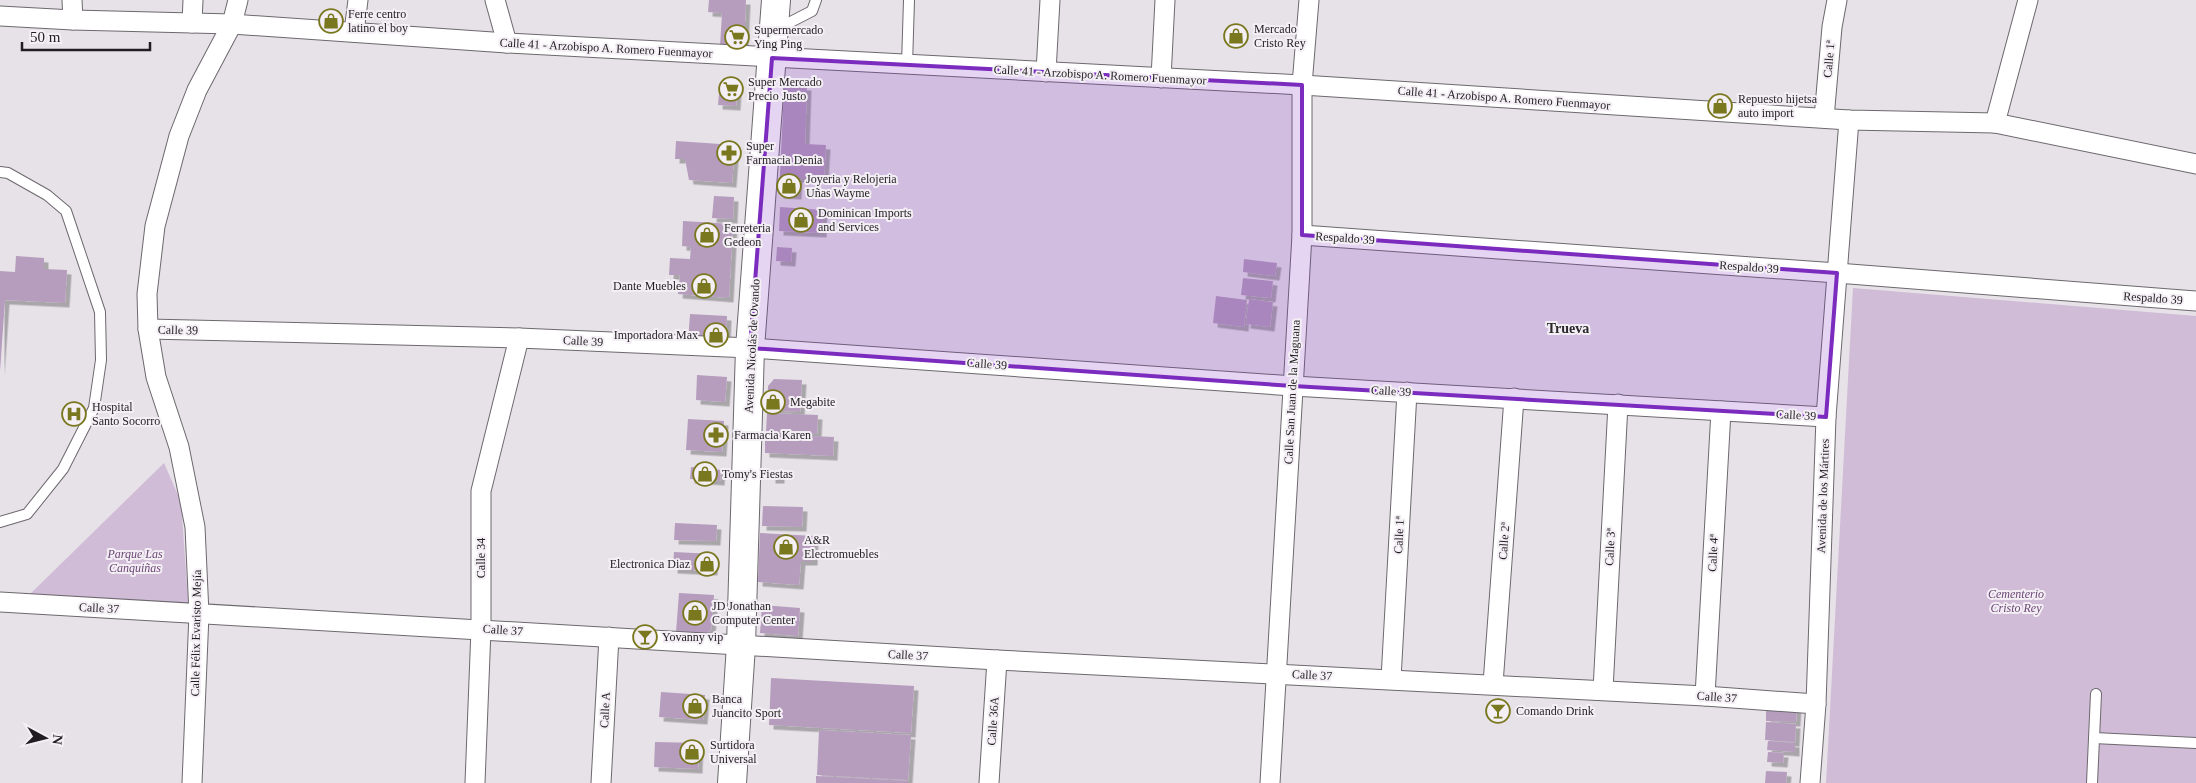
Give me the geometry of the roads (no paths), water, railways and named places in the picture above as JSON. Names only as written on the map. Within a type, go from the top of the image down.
[{"type":"street","points":[[72,0],[73,20]]},
{"type":"street","points":[[192,23],[193,0]]},
{"type":"street","name":"Calle Félix Evaristo Mejía","points":[[192,783],[199,614],[195,527],[179,447],[156,378],[148,329],[147,294],[155,226],[179,136],[197,90],[232,24],[238,0]]},
{"type":"street","points":[[354,32],[358,0]]},
{"type":"street","points":[[495,0],[507,43]]},
{"type":"street","name":"Avenida Nicolás de Ovando","points":[[732,783],[742,645],[750,348],[776,0]]},
{"type":"street","points":[[1046,72],[1050,0]]},
{"type":"street","points":[[1161,78],[1165,0]]},
{"type":"street","name":"Calle San Juan de la Maguana","points":[[1270,783],[1302,235],[1302,85],[1309,0]]},
{"type":"street","name":"Calle 1ª","points":[[1824,118],[1832,27],[1837,0]]},
{"type":"street","points":[[1995,123],[2028,0]]},
{"type":"street","name":"Calle 41 - Arzobispo A. Romero Fuenmayor","points":[[0,16],[232,24],[507,43],[1302,85],[1849,120],[1995,123],[2196,164]]},
{"type":"street","name":"Avenida de los Mártires","points":[[1810,783],[1816,704],[1826,417],[1849,120]]},
{"type":"street","name":"Respaldo 39","points":[[1302,235],[2196,301]]},
{"type":"street","name":"Calle 39","points":[[148,329],[519,338],[750,348],[1293,386],[1826,417]]},
{"type":"street","name":"Calle 34","points":[[475,783],[481,629],[482,491],[519,338]]},
{"type":"street","name":"Calle 1ª","points":[[1391,679],[1407,392]]},
{"type":"street","name":"Calle 2ª","points":[[1493,684],[1514,398]]},
{"type":"street","name":"Calle 3ª","points":[[1603,690],[1618,404]]},
{"type":"street","name":"Calle 4ª","points":[[1705,696],[1721,411]]},
{"type":"street","name":"Calle 37","points":[[0,602],[997,660],[1603,690],[1816,704]]},
{"type":"street","name":"Calle A","points":[[601,783],[609,637]]},
{"type":"street","name":"Calle 36A","points":[[990,783],[997,660]]},
{"type":"lane","points":[[774,30],[812,11],[816,0]]},
{"type":"lane","points":[[907,65],[909,0]]},
{"type":"lane","points":[[0,172],[8,173],[47,195],[66,211],[100,312],[101,360],[94,408],[63,469],[27,514],[0,522]]},
{"type":"lane","points":[[2092,783],[2096,694]]},
{"type":"lane","points":[[2094,738],[2196,743]]},
{"type":"place","name":"Ferre centro latino el boy","points":[[331,21]]},
{"type":"place","name":"Mercado Cristo Rey","points":[[1236,36]]},
{"type":"place","name":"Supermercado Ying Ping","points":[[737,37]]},
{"type":"place","name":"Super Mercado Precio Justo","points":[[731,89]]},
{"type":"place","name":"Repuesto hijetsa auto import","points":[[1720,106]]},
{"type":"place","name":"Super Farmacia Denia","points":[[729,153]]},
{"type":"place","name":"Joyeria y Relojeria Uñas Wayme","points":[[789,186]]},
{"type":"place","name":"Dominican Imports and Services","points":[[801,220]]},
{"type":"place","name":"Ferreteria Gedeon","points":[[707,235]]},
{"type":"place","name":"Dante Muebles","points":[[704,286]]},
{"type":"place","name":"Importadora Max","points":[[716,335]]},
{"type":"place","name":"Megabite","points":[[773,402]]},
{"type":"place","name":"Hospital Santo Socorro","points":[[74,414]]},
{"type":"place","name":"Farmacia Karen","points":[[716,435]]},
{"type":"place","name":"Tomy's Fiestas","points":[[705,474]]},
{"type":"place","name":"A&R Electromuebles","points":[[786,547]]},
{"type":"place","name":"Electronica Diaz","points":[[707,564]]},
{"type":"place","name":"JD Jonathan Computer Center","points":[[695,613]]},
{"type":"place","name":"Yovanny vip","points":[[645,637]]},
{"type":"place","name":"Banca Juancito Sport","points":[[695,706]]},
{"type":"place","name":"Comando Drink","points":[[1498,711]]},
{"type":"place","name":"Surtidora Universal","points":[[692,752]]},
{"type":"district","name":"Trueva","points":[[1568,328]]},
{"type":"park label","name":"Parque Las Canquiñas","points":[[135,561]]},
{"type":"park label","name":"Cementerio Cristo Rey","points":[[2016,601]]}]
